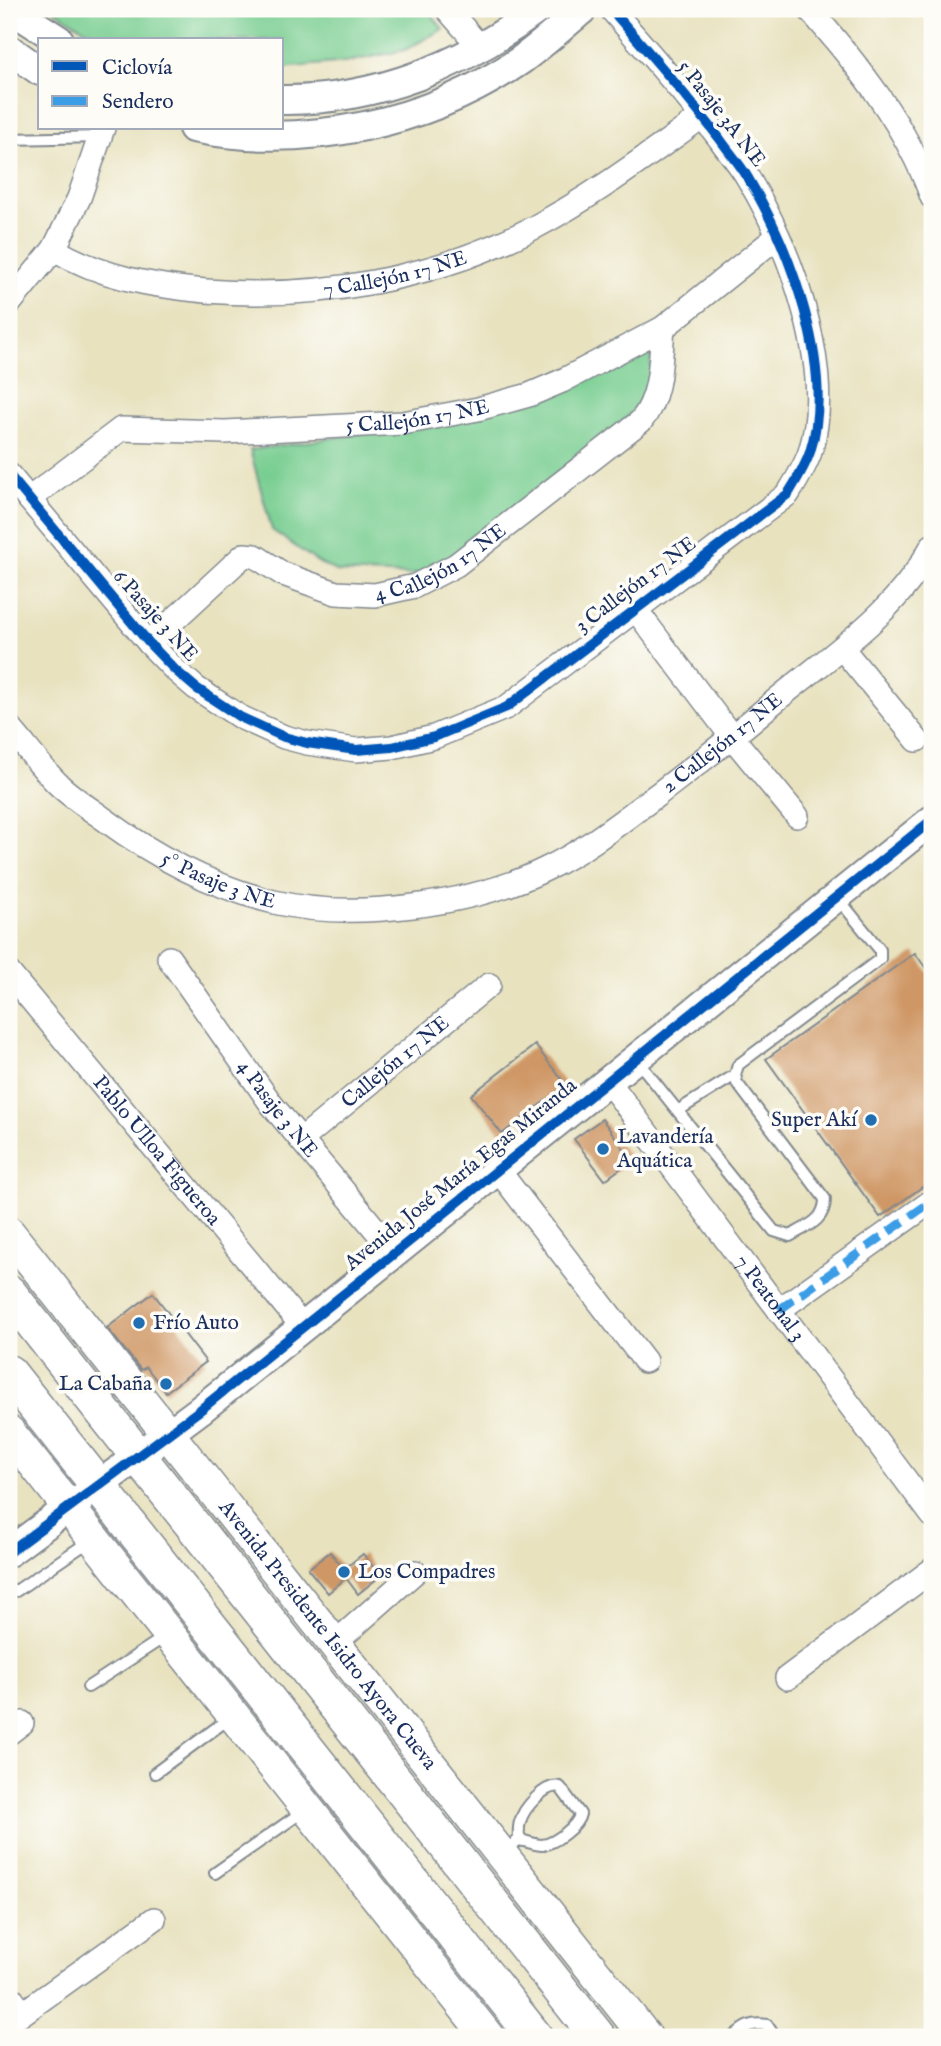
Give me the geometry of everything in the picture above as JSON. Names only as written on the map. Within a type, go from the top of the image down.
[{"type":"main road","name":"Avenida Presidente Isidro Ayora Cueva","points":[[9,1233],[334,1644],[510,1846],[646,2037]]},
{"type":"main road","name":"Avenida Presidente Isidro Ayora Cueva","points":[[9,1293],[598,2037]]},
{"type":"main road","points":[[9,1373],[535,2037]]},
{"type":"main road","points":[[9,1432],[488,2037]]},
{"type":"street","points":[[11,9],[57,38]]},
{"type":"street","points":[[447,9],[481,48]]},
{"type":"street","points":[[284,100],[346,94],[434,71],[481,48],[538,9]]},
{"type":"street","points":[[211,130],[299,135],[347,130],[382,122],[460,94],[495,75],[522,59],[583,9]]},
{"type":"street","name":"5 Pasaje 3A NE","points":[[611,9],[703,116],[748,176],[793,271],[806,319],[817,399],[810,450],[788,494]]},
{"type":"street","points":[[809,9],[875,90],[931,187]]},
{"type":"street","points":[[9,49],[38,70]]},
{"type":"street","name":"7 Callejón 17 NE","points":[[54,249],[78,264],[114,276],[186,289],[285,293],[346,287],[395,277],[462,259],[533,227],[620,176],[703,116]]},
{"type":"street","points":[[10,299],[54,249],[79,198],[102,132]]},
{"type":"street","name":"5 Callejón 17 NE","points":[[29,499],[118,430],[225,432],[423,421],[478,410],[537,393],[663,328],[778,236]]},
{"type":"street","name":"4 Callejón 17 NE","points":[[149,643],[243,555],[254,556],[283,574],[326,590],[347,594],[375,594],[405,589],[446,572],[641,421],[651,408],[657,389],[663,328]]},
{"type":"street","name":"6 Pasaje 3 NE","points":[[9,475],[149,643],[186,679],[240,717],[284,737],[338,749],[373,749],[434,737],[508,707]]},
{"type":"street","name":"3 Callejón 17 NE","points":[[508,707],[788,494]]},
{"type":"street","name":"2 Callejón 17 NE","points":[[478,894],[519,881],[569,858],[635,812],[842,648],[911,582],[932,546]]},
{"type":"street","points":[[636,610],[732,737],[797,816]]},
{"type":"street","points":[[842,648],[917,740]]},
{"type":"street","name":"5° Pasaje 3 NE","points":[[9,727],[61,786],[124,834],[202,876],[247,894],[303,907],[371,909],[425,904],[478,894]]},
{"type":"street","name":"Avenida José María Egas Miranda","points":[[9,1552],[167,1435],[932,820]]},
{"type":"street","name":"4 Pasaje 3 NE","points":[[169,958],[272,1105],[395,1253]]},
{"type":"street","name":"Pablo Ulloa Figueroa","points":[[9,973],[303,1327]]},
{"type":"street","name":"Callejón 17 NE","points":[[302,1139],[489,985]]},
{"type":"street","name":"7 Peatonal 3","points":[[608,1081],[932,1515]]},
{"type":"street","points":[[498,1170],[645,1361]]},
{"type":"street","points":[[779,1310],[932,1201]]},
{"type":"street","points":[[787,1678],[932,1570]]},
{"type":"street","points":[[334,1644],[415,1572]]},
{"type":"street","points":[[13,2010],[154,1919]]},
{"type":"lane","points":[[9,139],[102,132]]},
{"type":"lane","points":[[636,1059],[775,1231],[790,1236],[821,1216],[825,1210],[825,1199],[737,1083],[735,1075],[738,1065],[880,959],[880,950],[837,897]]},
{"type":"lane","points":[[679,1110],[735,1075]]},
{"type":"lane","points":[[9,1588],[16,1591],[93,1539]]},
{"type":"lane","points":[[88,1688],[168,1634]]},
{"type":"lane","points":[[155,1773],[233,1715]]},
{"type":"lane","points":[[551,1787],[560,1787],[580,1814],[578,1822],[551,1842],[542,1845],[510,1846],[526,1810],[538,1796],[551,1787]]},
{"type":"lane","points":[[215,1873],[307,1808]]},
{"type":"lane","points":[[733,2037],[746,2026],[757,2023],[766,2025],[775,2037]]},
{"type":"green space","points":[[52,9],[427,9],[443,29],[405,50],[347,62],[284,68],[284,38],[108,38],[86,30]]},
{"type":"green space","points":[[650,337],[652,385],[627,418],[437,568],[412,575],[338,572],[319,563],[272,530],[250,450],[422,425]]},
{"type":"building","name":"Super Akí","points":[[915,953],[932,977],[932,1180],[880,1217],[766,1059]]},
{"type":"building","points":[[535,1045],[566,1085],[502,1134],[471,1095]]},
{"type":"building","name":"Lavandería Aquática","points":[[602,1119],[632,1160],[605,1180],[574,1139]]},
{"type":"building","points":[[153,1293],[206,1362],[166,1392],[146,1367],[141,1370],[107,1328]]},
{"type":"building","name":"Los Compadres","points":[[330,1552],[344,1569],[363,1554],[380,1576],[358,1594],[346,1578],[328,1593],[308,1569]]},
{"type":"marked path","points":[[779,1310],[932,1201]]},
{"type":"cycle path","points":[[9,475],[149,643],[196,688],[240,717],[284,737],[356,750],[392,747],[434,737],[507,707],[788,494],[808,458],[817,420],[813,348],[793,274],[764,207],[742,168],[694,106],[611,9]]},
{"type":"cycle path","points":[[9,1552],[200,1410],[932,820]]},
{"type":"place","name":"Super Akí","points":[[871,1120]]},
{"type":"place","name":"Lavandería Aquática","points":[[603,1149]]},
{"type":"place","name":"Frío Auto","points":[[139,1323]]},
{"type":"place","name":"La Cabaña","points":[[166,1384]]},
{"type":"place","name":"Los Compadres","points":[[344,1572]]}]
